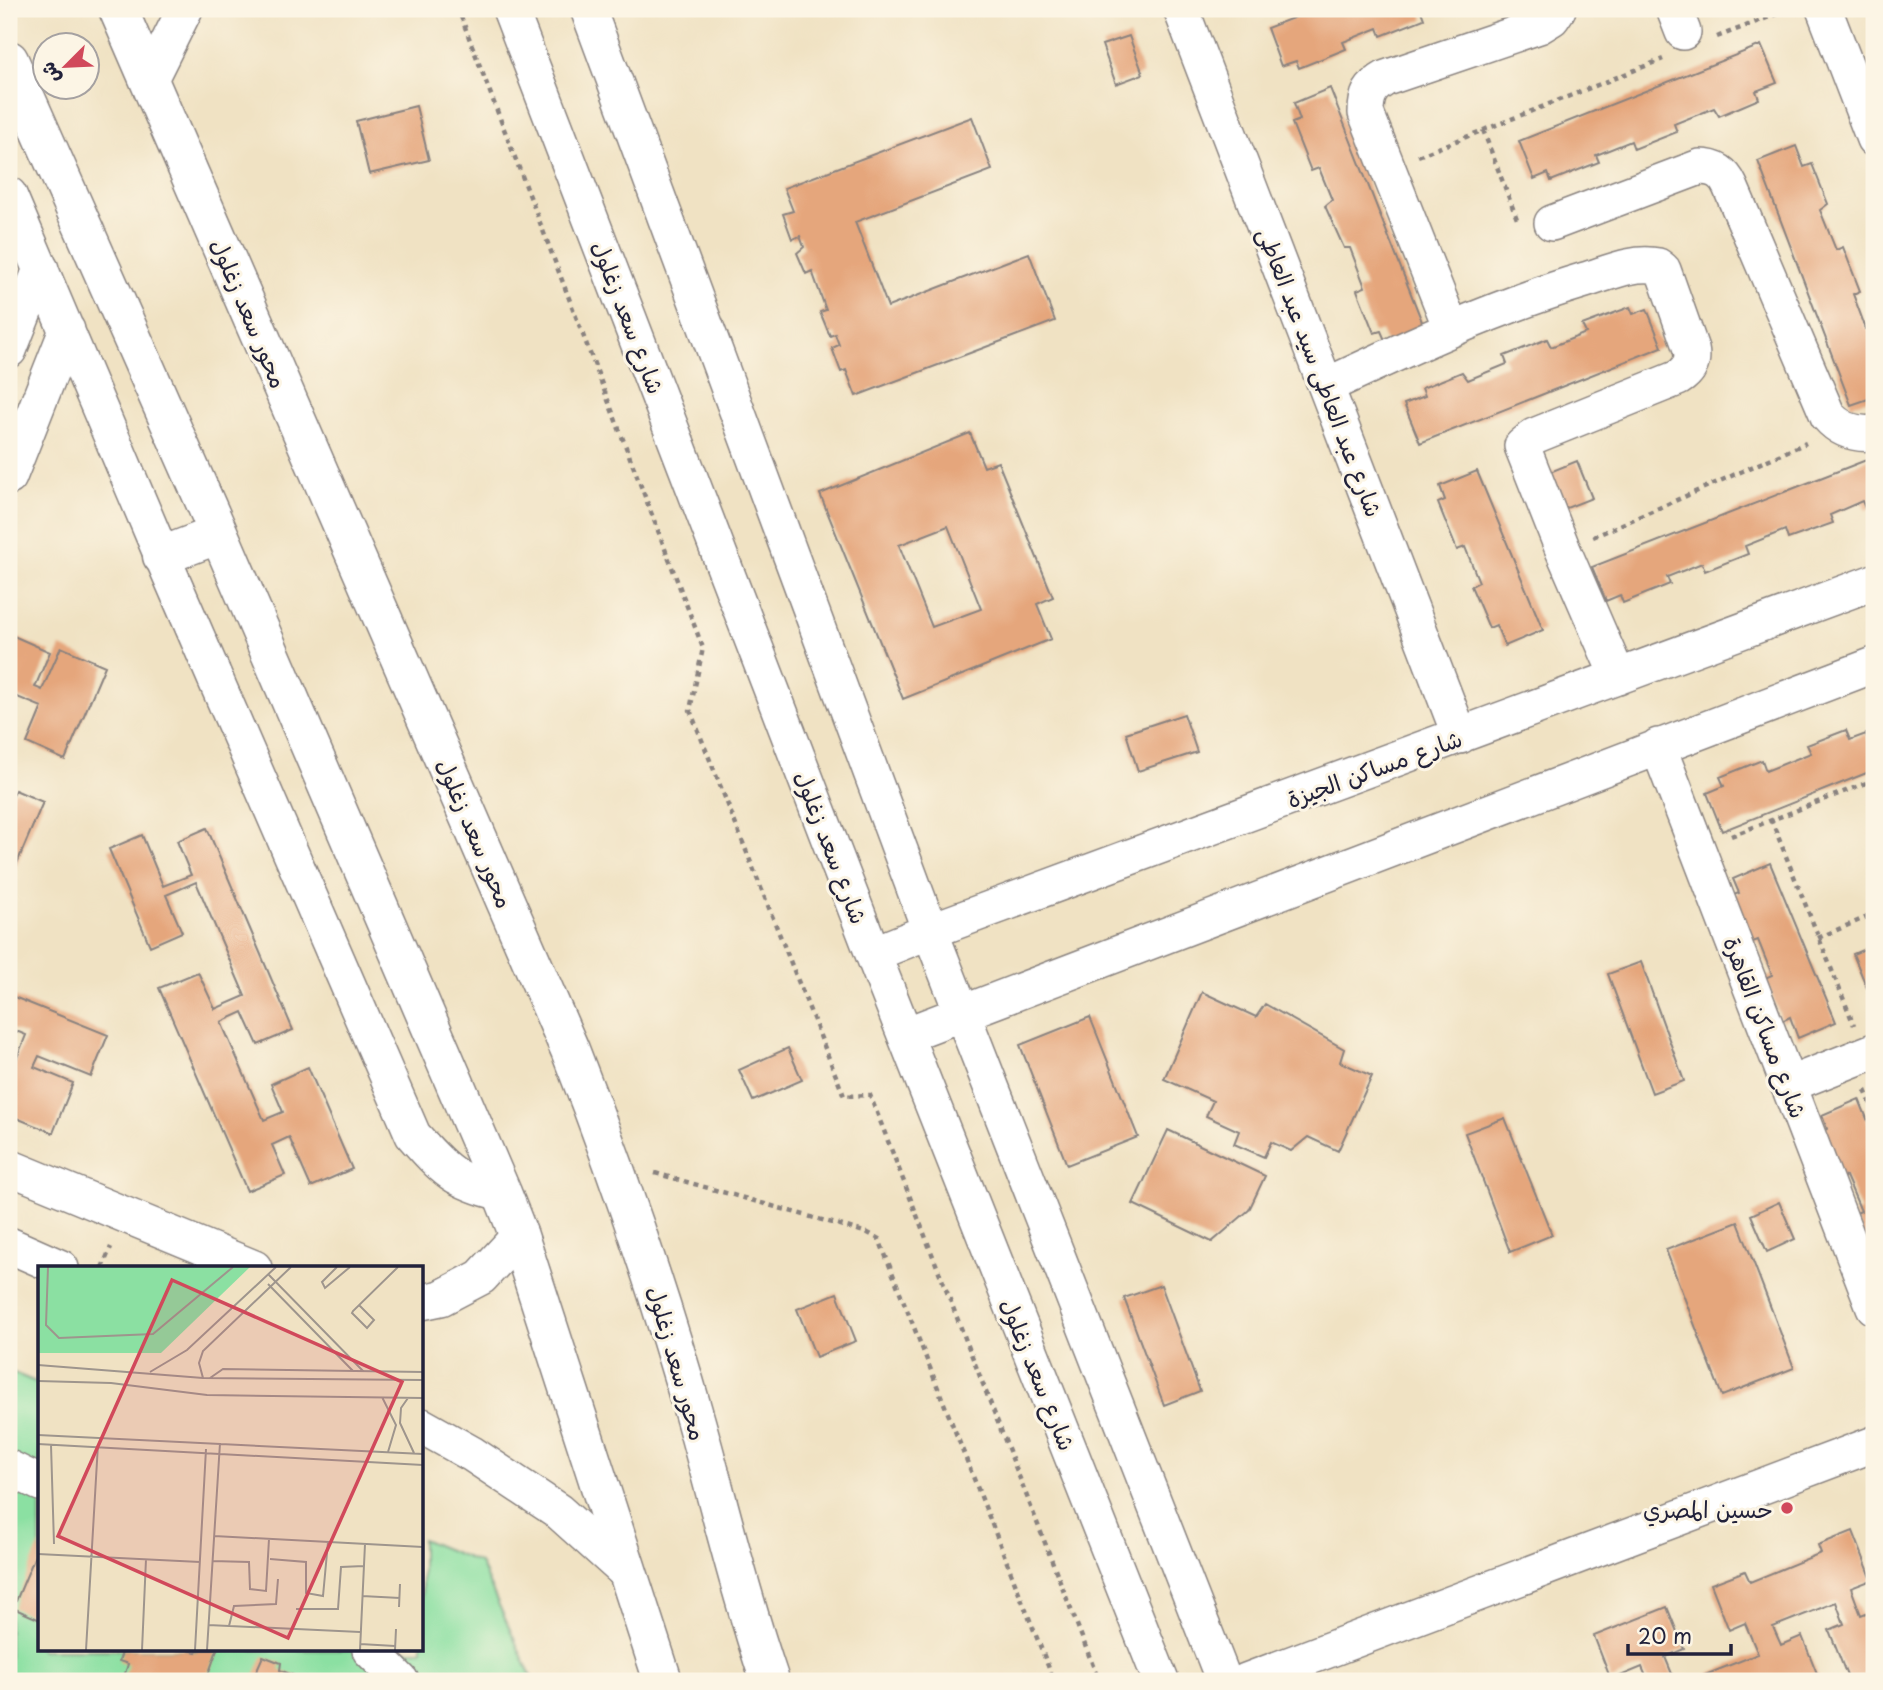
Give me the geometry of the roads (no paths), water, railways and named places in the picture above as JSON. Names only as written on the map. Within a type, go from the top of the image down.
[{"type":"main road","name":"محور سعد زغلول","points":[[118,9],[570,1050],[614,1161],[660,1299],[728,1543],[770,1681]]},
{"type":"main road","points":[[11,71],[219,534],[502,1193],[519,1236],[663,1681]]},
{"type":"main road","points":[[162,556],[219,534]]},
{"type":"street","points":[[149,81],[185,9]]},
{"type":"street","name":"شارع سعد زغلول","points":[[510,9],[873,954],[1161,1681]]},
{"type":"street","points":[[587,9],[930,931],[1224,1681]]},
{"type":"street","points":[[1451,328],[1366,113],[1366,99],[1373,86],[1386,79],[1539,26],[1552,18],[1559,9]]},
{"type":"street","points":[[1824,9],[1874,139]]},
{"type":"street","name":"شارع عبد العاطى سيد عبد العاطى","points":[[1192,12],[1326,386],[1460,736]]},
{"type":"street","points":[[1535,223],[1700,167],[1710,167],[1719,172],[1730,186],[1828,415],[1858,430]]},
{"type":"street","points":[[9,194],[162,556],[414,1135],[444,1169],[475,1187],[502,1193]]},
{"type":"street","points":[[1326,386],[1451,328],[1545,292],[1636,264],[1658,266],[1662,270],[1691,349],[1688,369],[1678,378],[1534,436],[1522,446],[1618,677]]},
{"type":"street","points":[[9,350],[41,269]]},
{"type":"street","points":[[9,477],[66,330]]},
{"type":"street","name":"شارع مساكن الجيزة","points":[[873,954],[1874,582]]},
{"type":"street","points":[[905,1035],[1874,665]]},
{"type":"street","name":"شارع مساكن القاهرة","points":[[1658,746],[1874,1307]]},
{"type":"street","points":[[1788,1085],[1870,1053]]},
{"type":"street","points":[[9,1167],[249,1266]]},
{"type":"street","points":[[424,1302],[441,1298],[481,1277],[519,1236]]},
{"type":"street","points":[[9,1245],[56,1266]]},
{"type":"street","points":[[424,1427],[472,1454],[558,1511],[628,1574]]},
{"type":"street","points":[[1246,1681],[1874,1444]]},
{"type":"street","points":[[9,1468],[38,1482]]},
{"type":"street","points":[[372,1652],[401,1681]]},
{"type":"place","name":"حسين المصري","points":[[1787,1508]]}]
